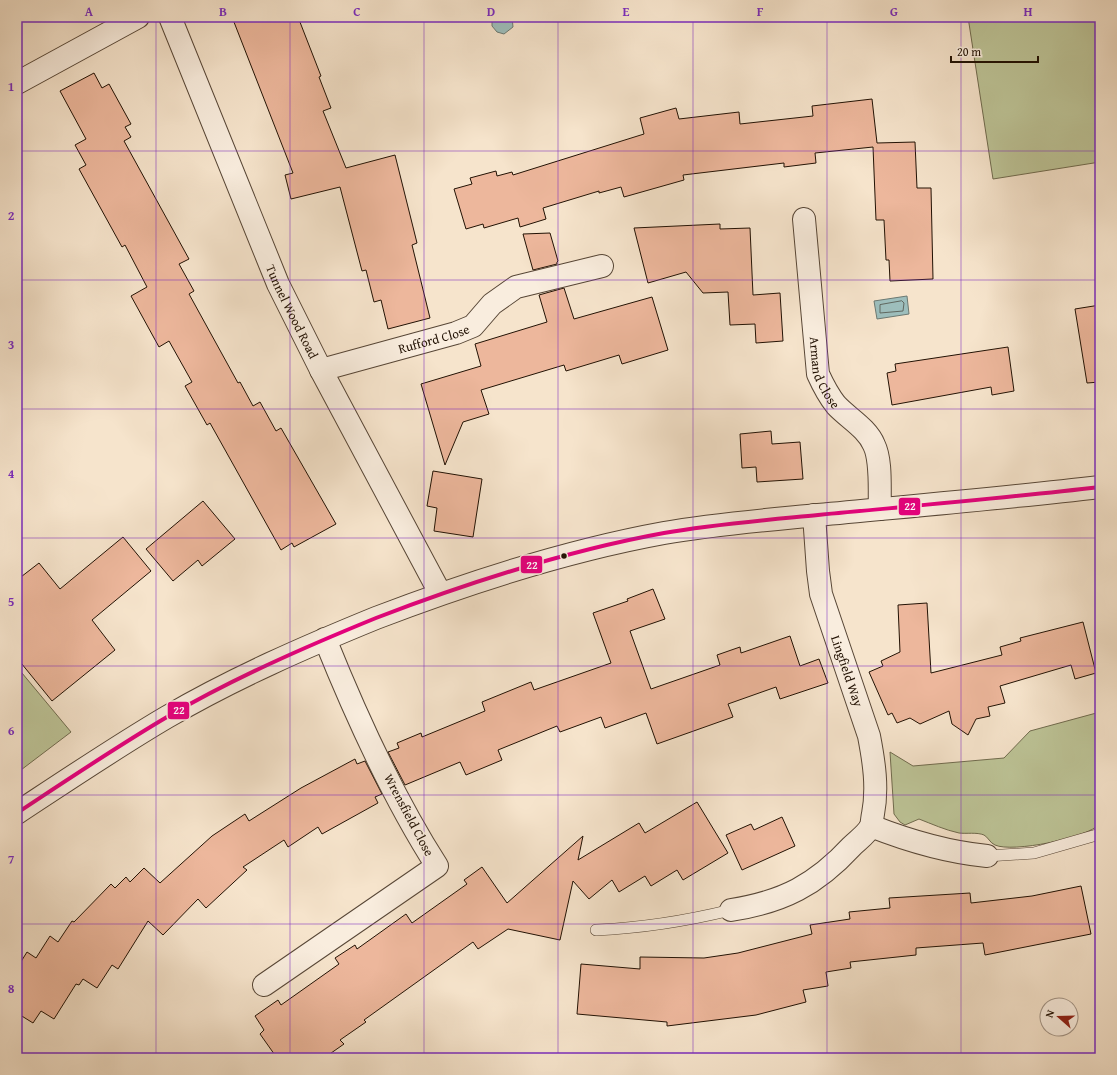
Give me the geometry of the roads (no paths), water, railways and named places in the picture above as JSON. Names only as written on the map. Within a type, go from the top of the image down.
[{"type":"street","points":[[17,83],[138,17]]},
{"type":"street","name":"Tunnel Wood Road","points":[[170,17],[278,284],[321,370],[440,593]]},
{"type":"street","name":"Armand Close","points":[[804,219],[818,374],[826,392],[837,406],[868,435],[874,445],[878,458],[880,509]]},
{"type":"street","name":"Rufford Close","points":[[321,370],[473,326],[492,304],[516,287],[602,266]]},
{"type":"street","points":[[17,813],[169,716],[249,674],[326,638],[440,593],[506,571],[594,547],[664,533],[736,522],[996,499],[1100,487]]},
{"type":"street","name":"Lingfield Way","points":[[814,515],[818,571],[822,594],[869,736],[873,757],[876,790],[871,826]]},
{"type":"street","name":"Wrensfield Close","points":[[264,985],[437,866],[416,834],[359,718],[326,638]]},
{"type":"street","points":[[731,910],[755,906],[780,898],[812,882],[834,865],[871,826],[930,847],[955,853],[987,856]]},
{"type":"lane","points":[[987,856],[1034,852],[1100,834]]},
{"type":"lane","points":[[596,930],[628,929],[692,920],[731,910]]},
{"type":"water","points":[[492,17],[512,17],[513,27],[504,34],[497,32],[492,26]]},
{"type":"water","points":[[907,296],[909,314],[877,319],[874,301]]}]
